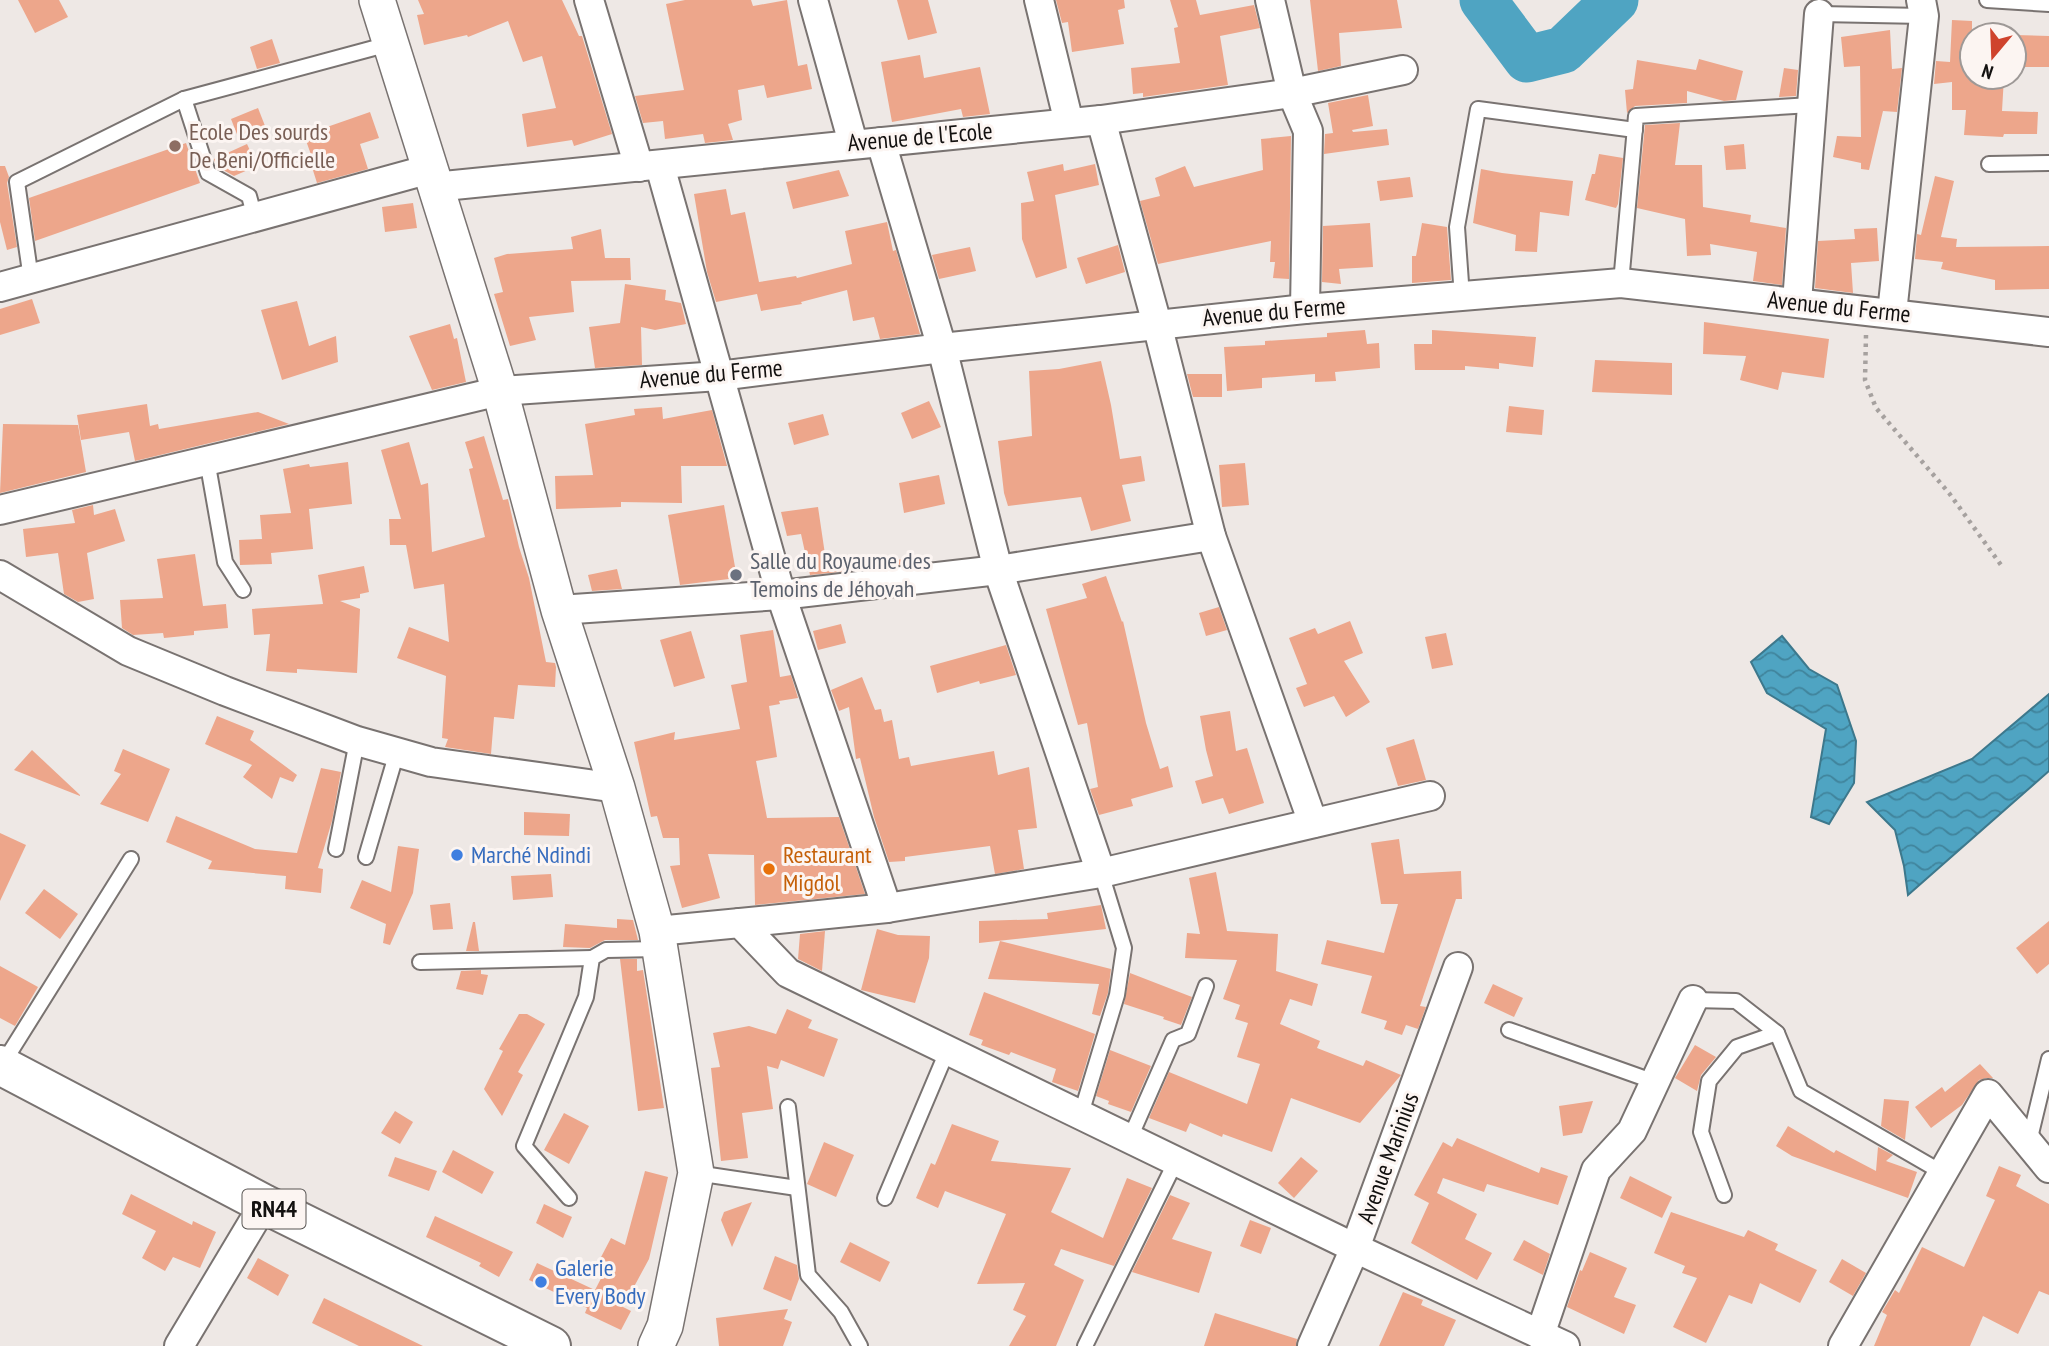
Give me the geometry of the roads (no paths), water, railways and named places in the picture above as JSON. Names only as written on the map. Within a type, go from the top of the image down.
[{"type":"main road","name":"RN44","points":[[1,1066],[264,1204],[551,1346]]},
{"type":"street","points":[[377,0],[500,391],[559,610],[617,788],[659,940],[696,1172],[665,1326],[656,1346]]},
{"type":"street","points":[[589,0],[650,166],[719,376],[781,595],[887,908]]},
{"type":"street","points":[[813,0],[853,143]]},
{"type":"street","points":[[1039,0],[1069,122]]},
{"type":"street","points":[[1270,0],[1292,93],[1308,131],[1305,309]]},
{"type":"street","points":[[1879,311],[1923,8]]},
{"type":"street","points":[[1797,302],[1819,15]]},
{"type":"street","name":"Avenue de l'Ecole","points":[[0,287],[255,218],[432,178],[650,166],[853,143],[1101,120],[1292,93],[1403,70]]},
{"type":"street","points":[[1101,120],[1211,536],[1313,823]]},
{"type":"street","points":[[881,142],[942,348],[998,570],[1101,873]]},
{"type":"street","name":"Avenue du Ferme","points":[[0,510],[500,391],[719,376],[942,348],[1305,309],[1621,283],[2049,332]]},
{"type":"street","points":[[559,610],[781,595],[998,570],[1211,536]]},
{"type":"street","points":[[0,575],[128,651],[356,740],[431,762],[617,788]]},
{"type":"street","points":[[659,940],[740,923],[887,908],[1101,873],[1430,796]]},
{"type":"street","points":[[740,923],[788,973],[1550,1341],[1596,1170],[1632,1131],[1693,1000]]},
{"type":"street","name":"Avenue Marinius","points":[[1312,1346],[1355,1248],[1458,967]]},
{"type":"street","points":[[1843,1346],[1988,1094],[2049,1168]]},
{"type":"street","points":[[179,1346],[264,1204]]},
{"type":"lane","points":[[1987,0],[2049,4]]},
{"type":"lane","points":[[1819,15],[1923,8]]},
{"type":"lane","points":[[31,279],[17,182],[184,99],[389,44]]},
{"type":"lane","points":[[184,99],[208,173],[248,196],[255,218]]},
{"type":"lane","points":[[1621,283],[1636,116],[1811,105]]},
{"type":"lane","points":[[1462,297],[1457,227],[1478,109],[1635,130]]},
{"type":"lane","points":[[1989,164],[2049,163]]},
{"type":"lane","points":[[207,460],[225,562],[243,590]]},
{"type":"lane","points":[[337,849],[356,740]]},
{"type":"lane","points":[[366,857],[397,752]]},
{"type":"lane","points":[[1,1066],[131,859]]},
{"type":"lane","points":[[1081,1114],[1117,995],[1124,948],[1101,873]]},
{"type":"lane","points":[[420,962],[592,958],[606,950],[659,940]]},
{"type":"lane","points":[[569,1198],[524,1146],[586,997],[592,958]]},
{"type":"lane","points":[[1130,1138],[1173,1040],[1188,1034],[1206,986]]},
{"type":"lane","points":[[1693,1000],[1736,1001],[1777,1033],[1801,1091],[1943,1173]]},
{"type":"lane","points":[[1509,1030],[1655,1082]]},
{"type":"lane","points":[[1724,1195],[1701,1132],[1709,1081],[1737,1047],[1777,1033]]},
{"type":"lane","points":[[885,1198],[948,1049]]},
{"type":"lane","points":[[2028,1143],[2049,1059]]},
{"type":"lane","points":[[788,1107],[807,1275],[841,1311],[860,1346]]},
{"type":"lane","points":[[1085,1346],[1176,1161]]},
{"type":"lane","points":[[696,1172],[797,1188]]},
{"type":"water","points":[[1782,636],[1809,669],[1837,685],[1856,741],[1854,783],[1829,824],[1811,817],[1826,729],[1767,693],[1751,662]]},
{"type":"water","points":[[2049,694],[2049,771],[1908,895],[1895,830],[1867,802],[1972,759]]},
{"type":"waterway","points":[[1483,0],[1527,59],[1563,50],[1615,0]]},
{"type":"place","name":"Ecole Des sourds De Beni/Officielle","points":[[175,146]]},
{"type":"place","name":"Salle du Royaume des Temoins de Jéhovah","points":[[736,575]]},
{"type":"place","name":"Marché Ndindi","points":[[457,855]]},
{"type":"place","name":"Restaurant Migdol","points":[[769,869]]},
{"type":"place","name":"Galerie Every Body","points":[[541,1282]]}]
